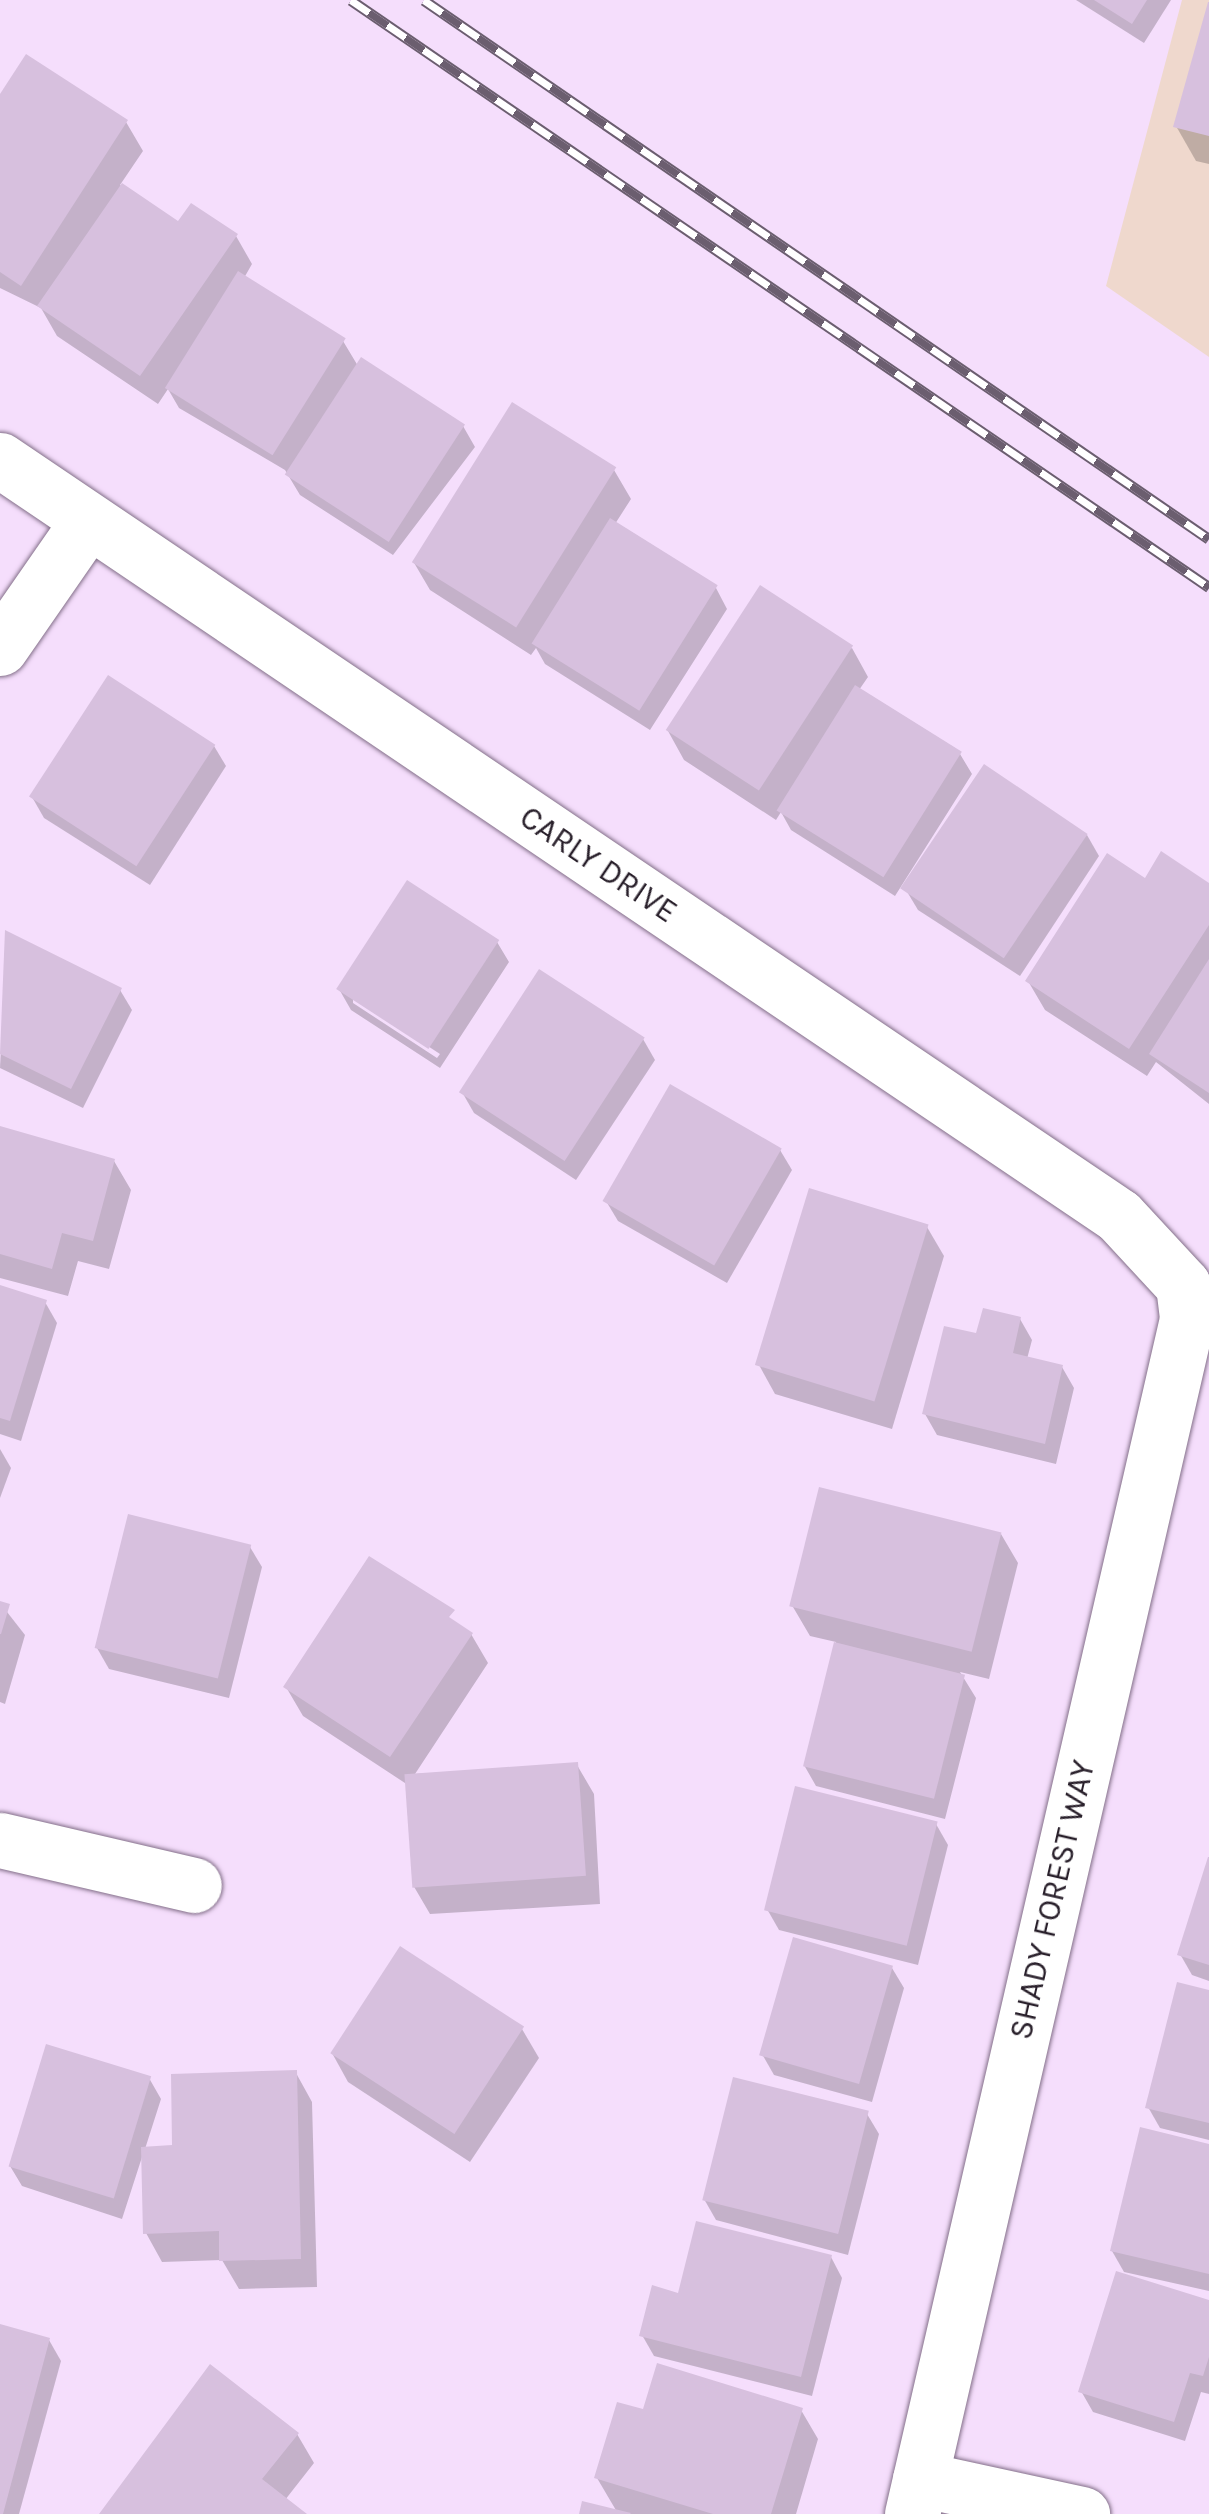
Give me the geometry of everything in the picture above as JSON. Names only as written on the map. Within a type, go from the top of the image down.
[{"type":"street","name":"CARLY DRIVE","points":[[0,460],[1118,1216],[1183,1285]]},
{"type":"street","points":[[0,648],[88,521]]},
{"type":"street","name":"SHADY FOREST WAY","points":[[916,2497],[1180,1349],[1183,1285]]},
{"type":"street","points":[[0,1840],[194,1885]]},
{"type":"street","points":[[916,2497],[1082,2514]]},
{"type":"shaded area","points":[[1182,0],[1209,0],[1209,357],[1106,286]]},
{"type":"building","points":[[1094,0],[1147,0],[1132,24]]},
{"type":"building","points":[[1209,2],[1209,136],[1173,127]]},
{"type":"building","points":[[26,54],[128,120],[21,286],[0,272],[0,94]]},
{"type":"building","points":[[122,183],[178,221],[191,203],[238,234],[140,376],[37,306]]},
{"type":"building","points":[[238,271],[346,338],[273,455],[165,388]]},
{"type":"building","points":[[361,357],[465,425],[389,542],[285,474]]},
{"type":"building","points":[[512,402],[616,467],[516,627],[412,562]]},
{"type":"building","points":[[610,518],[718,585],[639,711],[532,644]]},
{"type":"building","points":[[760,585],[853,645],[759,791],[666,730]]},
{"type":"building","points":[[108,675],[215,745],[136,866],[29,797]]},
{"type":"building","points":[[855,685],[962,752],[883,877],[777,811]]},
{"type":"building","points":[[984,764],[1088,834],[1004,958],[900,888]]},
{"type":"building","points":[[1161,851],[1209,883],[1209,925],[1129,1049],[1025,981],[1107,853],[1145,878]]},
{"type":"building","points":[[407,880],[499,940],[428,1049],[336,989]]},
{"type":"building","points":[[5,930],[122,988],[71,1089],[0,1054]]},
{"type":"building","points":[[1209,959],[1209,1093],[1149,1054]]},
{"type":"building","points":[[539,969],[645,1038],[565,1161],[459,1092]]},
{"type":"building","points":[[670,1084],[782,1148],[714,1265],[602,1201]]},
{"type":"building","points":[[0,1126],[115,1159],[93,1241],[62,1233],[52,1269],[0,1254]]},
{"type":"building","points":[[809,1188],[929,1225],[874,1401],[755,1365]]},
{"type":"building","points":[[0,1285],[47,1300],[10,1421],[0,1418]]},
{"type":"building","points":[[983,1308],[1021,1317],[1013,1353],[1063,1365],[1045,1444],[922,1414],[944,1326],[976,1333]]},
{"type":"building","points":[[819,1487],[1001,1532],[972,1652],[789,1606]]},
{"type":"building","points":[[128,1514],[251,1545],[218,1679],[95,1648]]},
{"type":"building","points":[[369,1556],[455,1610],[449,1617],[473,1633],[390,1757],[283,1687]]},
{"type":"building","points":[[0,1601],[10,1604],[1,1634],[0,1634]]},
{"type":"building","points":[[834,1642],[965,1675],[934,1799],[803,1766]]},
{"type":"building","points":[[578,1762],[586,1876],[412,1888],[404,1774]]},
{"type":"building","points":[[795,1786],[938,1822],[907,1946],[764,1910]]},
{"type":"building","points":[[1209,1857],[1209,1965],[1177,1955]]},
{"type":"building","points":[[793,1937],[893,1966],[859,2084],[759,2055]]},
{"type":"building","points":[[400,1946],[524,2027],[454,2134],[330,2053]]},
{"type":"building","points":[[1177,1982],[1209,1990],[1209,2123],[1145,2108]]},
{"type":"building","points":[[46,2044],[151,2076],[114,2199],[9,2166]]},
{"type":"building","points":[[297,2070],[301,2259],[219,2261],[219,2231],[143,2234],[141,2147],[172,2145],[171,2074]]},
{"type":"building","points":[[733,2077],[869,2111],[838,2234],[702,2200]]},
{"type":"building","points":[[1140,2127],[1209,2144],[1209,2274],[1110,2251]]},
{"type":"building","points":[[696,2221],[832,2255],[801,2377],[639,2336],[652,2285],[678,2293]]},
{"type":"building","points":[[1116,2271],[1209,2300],[1209,2357],[1203,2376],[1190,2373],[1174,2422],[1078,2392]]},
{"type":"building","points":[[0,2324],[50,2338],[3,2514],[0,2514]]},
{"type":"building","points":[[657,2363],[803,2408],[771,2514],[713,2514],[594,2478],[617,2402],[643,2409]]},
{"type":"building","points":[[210,2364],[299,2433],[262,2479],[307,2514],[99,2514]]},
{"type":"building","points":[[582,2501],[631,2513],[579,2514]]},
{"type":"railway","points":[[351,0],[1209,587]]},
{"type":"railway","points":[[424,0],[1209,539]]}]
